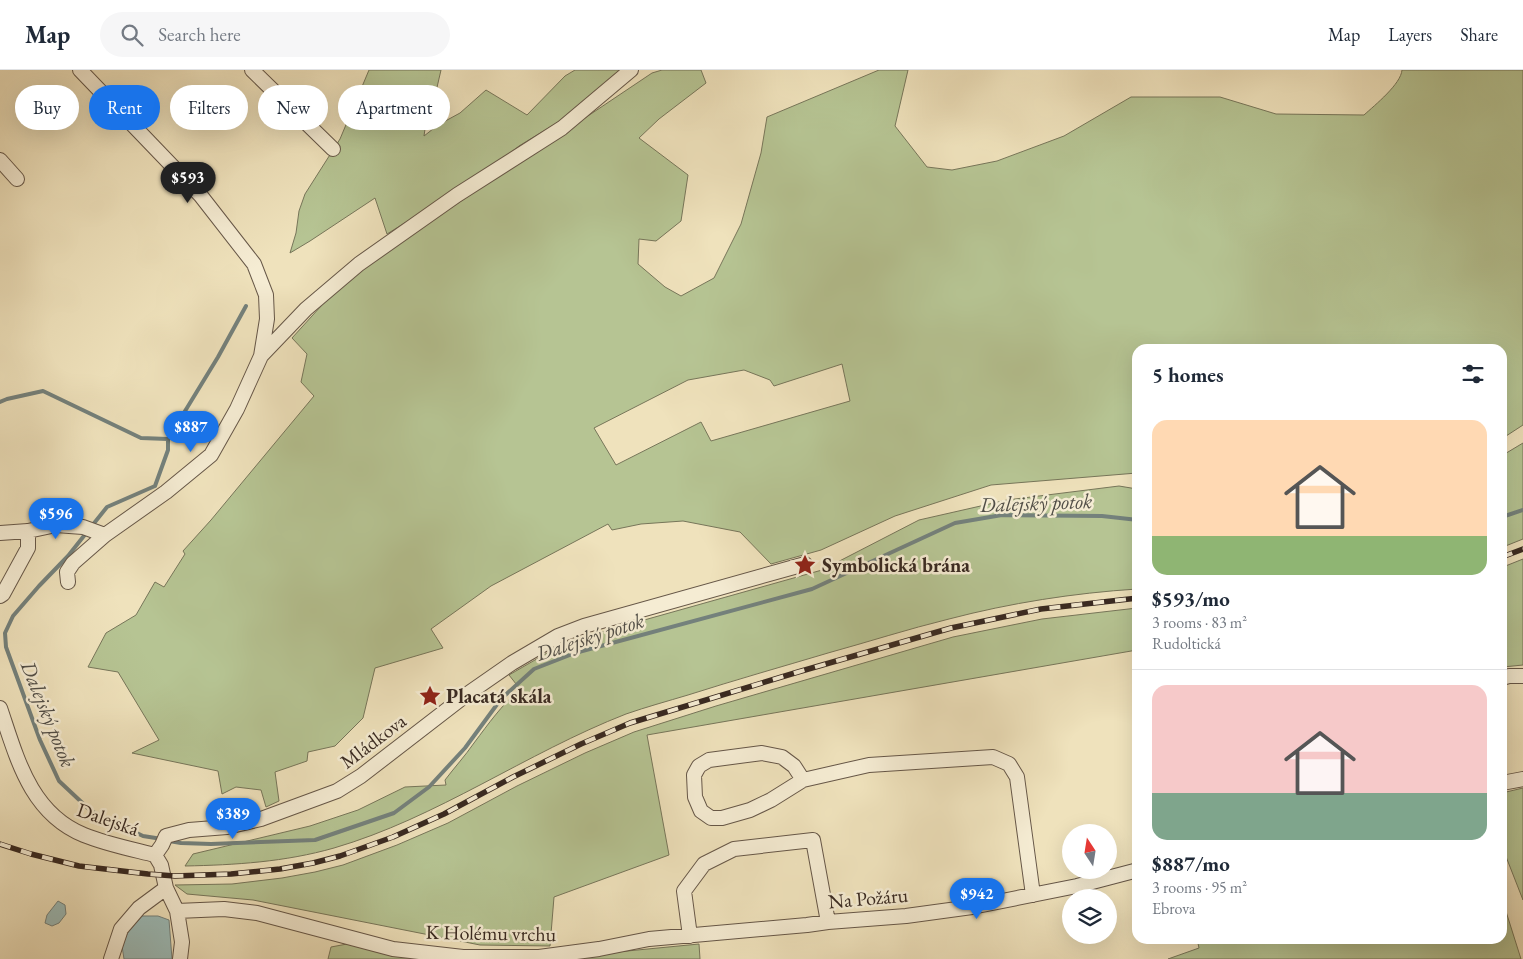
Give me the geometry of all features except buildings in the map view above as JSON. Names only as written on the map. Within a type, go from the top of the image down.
[{"type":"street","points":[[80,70],[201,196],[254,264],[266,295],[267,319],[262,356]]},
{"type":"street","points":[[252,70],[333,149]]},
{"type":"street","points":[[68,582],[67,572],[73,563],[101,533],[166,492],[210,455],[237,409],[262,356],[306,308],[359,264],[457,195],[562,128],[631,70]]},
{"type":"street","points":[[0,160],[17,178]]},
{"type":"street","points":[[0,533],[56,526],[83,527],[101,533]]},
{"type":"street","points":[[0,596],[3,594],[28,548],[28,531]]},
{"type":"street","name":"Mládkova","points":[[161,845],[189,830],[227,827],[261,819],[337,790],[361,776],[489,678],[558,636],[593,623],[805,564]]},
{"type":"street","points":[[1507,677],[1523,676]]},
{"type":"street","name":"Dalejská","points":[[0,708],[19,766],[43,806],[63,824],[84,835],[161,845]]},
{"type":"street","points":[[802,780],[794,766],[782,757],[762,753],[709,760],[699,766],[694,775],[696,797],[701,811],[711,818],[722,818],[750,810],[771,800],[802,780],[869,765],[993,757],[1009,764],[1017,777],[1033,895]]},
{"type":"street","points":[[1507,782],[1523,780]]},
{"type":"street","points":[[690,936],[684,891],[704,864],[734,849],[813,840],[828,922]]},
{"type":"street","points":[[161,845],[161,866],[166,888],[177,911],[182,942],[180,959]]},
{"type":"street","name":"Na Požáru","points":[[807,925],[906,916],[972,907],[1077,886],[1132,870]]},
{"type":"street","points":[[111,959],[120,929],[139,908],[166,888]]},
{"type":"street","name":"K Holému vrchu","points":[[177,911],[224,909],[257,913],[392,949],[463,956],[539,957],[599,949],[649,939],[807,925]]},
{"type":"green space","points":[[369,70],[441,70],[438,85],[363,85]]},
{"type":"green space","points":[[575,70],[621,70],[560,121],[519,146],[485,173],[387,234],[375,198],[290,253],[296,233],[299,211],[305,194],[344,130],[425,130],[424,136],[432,130],[450,130],[450,118],[460,113],[486,90],[527,115],[565,76]]},
{"type":"green space","points":[[662,70],[701,70],[706,83],[659,119],[639,138],[688,175],[681,221],[656,241],[639,239],[638,264],[665,287],[681,296],[714,278],[741,224],[761,153],[767,117],[879,70],[908,70],[895,126],[927,167],[952,170],[997,161],[1064,136],[1131,97],[1220,97],[1276,114],[1364,115],[1392,88],[1401,76],[1402,70],[1523,70],[1523,425],[1507,435],[1507,344],[1132,344],[1132,473],[991,485],[895,516],[821,550],[771,564],[740,532],[683,521],[641,524],[612,530],[608,524],[491,586],[431,629],[443,648],[375,668],[363,718],[335,746],[308,752],[307,761],[275,772],[279,801],[266,807],[261,790],[236,787],[222,794],[218,771],[132,753],[159,740],[118,672],[88,667],[106,633],[136,615],[155,582],[164,587],[185,554],[183,551],[314,396],[301,382],[307,354],[292,338],[332,294],[394,246],[652,73]],"holes":[[[842,364],[850,401],[711,441],[701,422],[616,465],[594,428],[688,380],[744,370],[770,380],[774,386]]]},
{"type":"green space","points":[[1523,443],[1523,539],[1507,545],[1507,453]]},
{"type":"green space","points":[[1119,486],[1132,488],[1132,589],[1066,596],[972,613],[828,653],[626,714],[553,747],[409,820],[334,848],[297,857],[260,862],[185,866],[193,854],[310,826],[358,810],[405,787],[446,785],[445,780],[448,775],[496,715],[520,689],[509,675],[566,642],[822,570],[919,520],[1007,500]]},
{"type":"green space","points":[[1523,559],[1523,665],[1507,667],[1507,565]]},
{"type":"green space","points":[[1132,609],[1132,651],[647,735],[669,855],[554,897],[550,946],[480,945],[253,900],[187,894],[175,885],[232,884],[282,878],[343,865],[448,823],[517,786],[634,732],[716,706],[953,637],[1042,619]]},
{"type":"green space","points":[[1523,788],[1523,900],[1507,859],[1507,792]]},
{"type":"green space","points":[[1507,915],[1521,959],[1168,959],[1199,948],[1198,944],[1507,944]]},
{"type":"green space","points":[[347,944],[421,959],[328,959],[331,947]]},
{"type":"green space","points":[[699,944],[700,959],[545,959]]},
{"type":"water","points":[[58,901],[65,905],[66,914],[59,923],[52,926],[45,923],[47,915]]},
{"type":"water","points":[[142,916],[158,916],[169,920],[172,959],[124,959],[122,946],[128,932]]},
{"type":"waterway","points":[[168,439],[218,357],[246,306]]},
{"type":"waterway","name":"Dalejský potok","points":[[0,402],[43,391],[141,438],[168,439],[168,450],[155,486],[107,507],[91,527]]},
{"type":"waterway","name":"Dalejský potok","points":[[1507,515],[1523,510]]},
{"type":"waterway","name":"Dalejský potok","points":[[169,841],[211,844],[315,840],[394,813],[429,787],[465,748],[501,699],[534,669],[575,653],[812,589],[955,523],[1002,515],[1102,516],[1132,519]]},
{"type":"waterway","name":"Dalejský potok","points":[[87,532],[68,556],[13,616],[5,633],[6,647],[40,740],[59,781],[91,811],[143,836],[162,839]]},
{"type":"railway","points":[[1507,555],[1523,549]]},
{"type":"railway","points":[[0,844],[79,866],[175,876],[231,874],[280,869],[313,863],[340,856],[393,837],[444,814],[513,777],[581,744],[630,723],[951,628],[1041,609],[1132,599]]},
{"type":"place","name":"Symbolická brána","points":[[805,565]]},
{"type":"place","name":"Placatá skála","points":[[430,696]]}]
